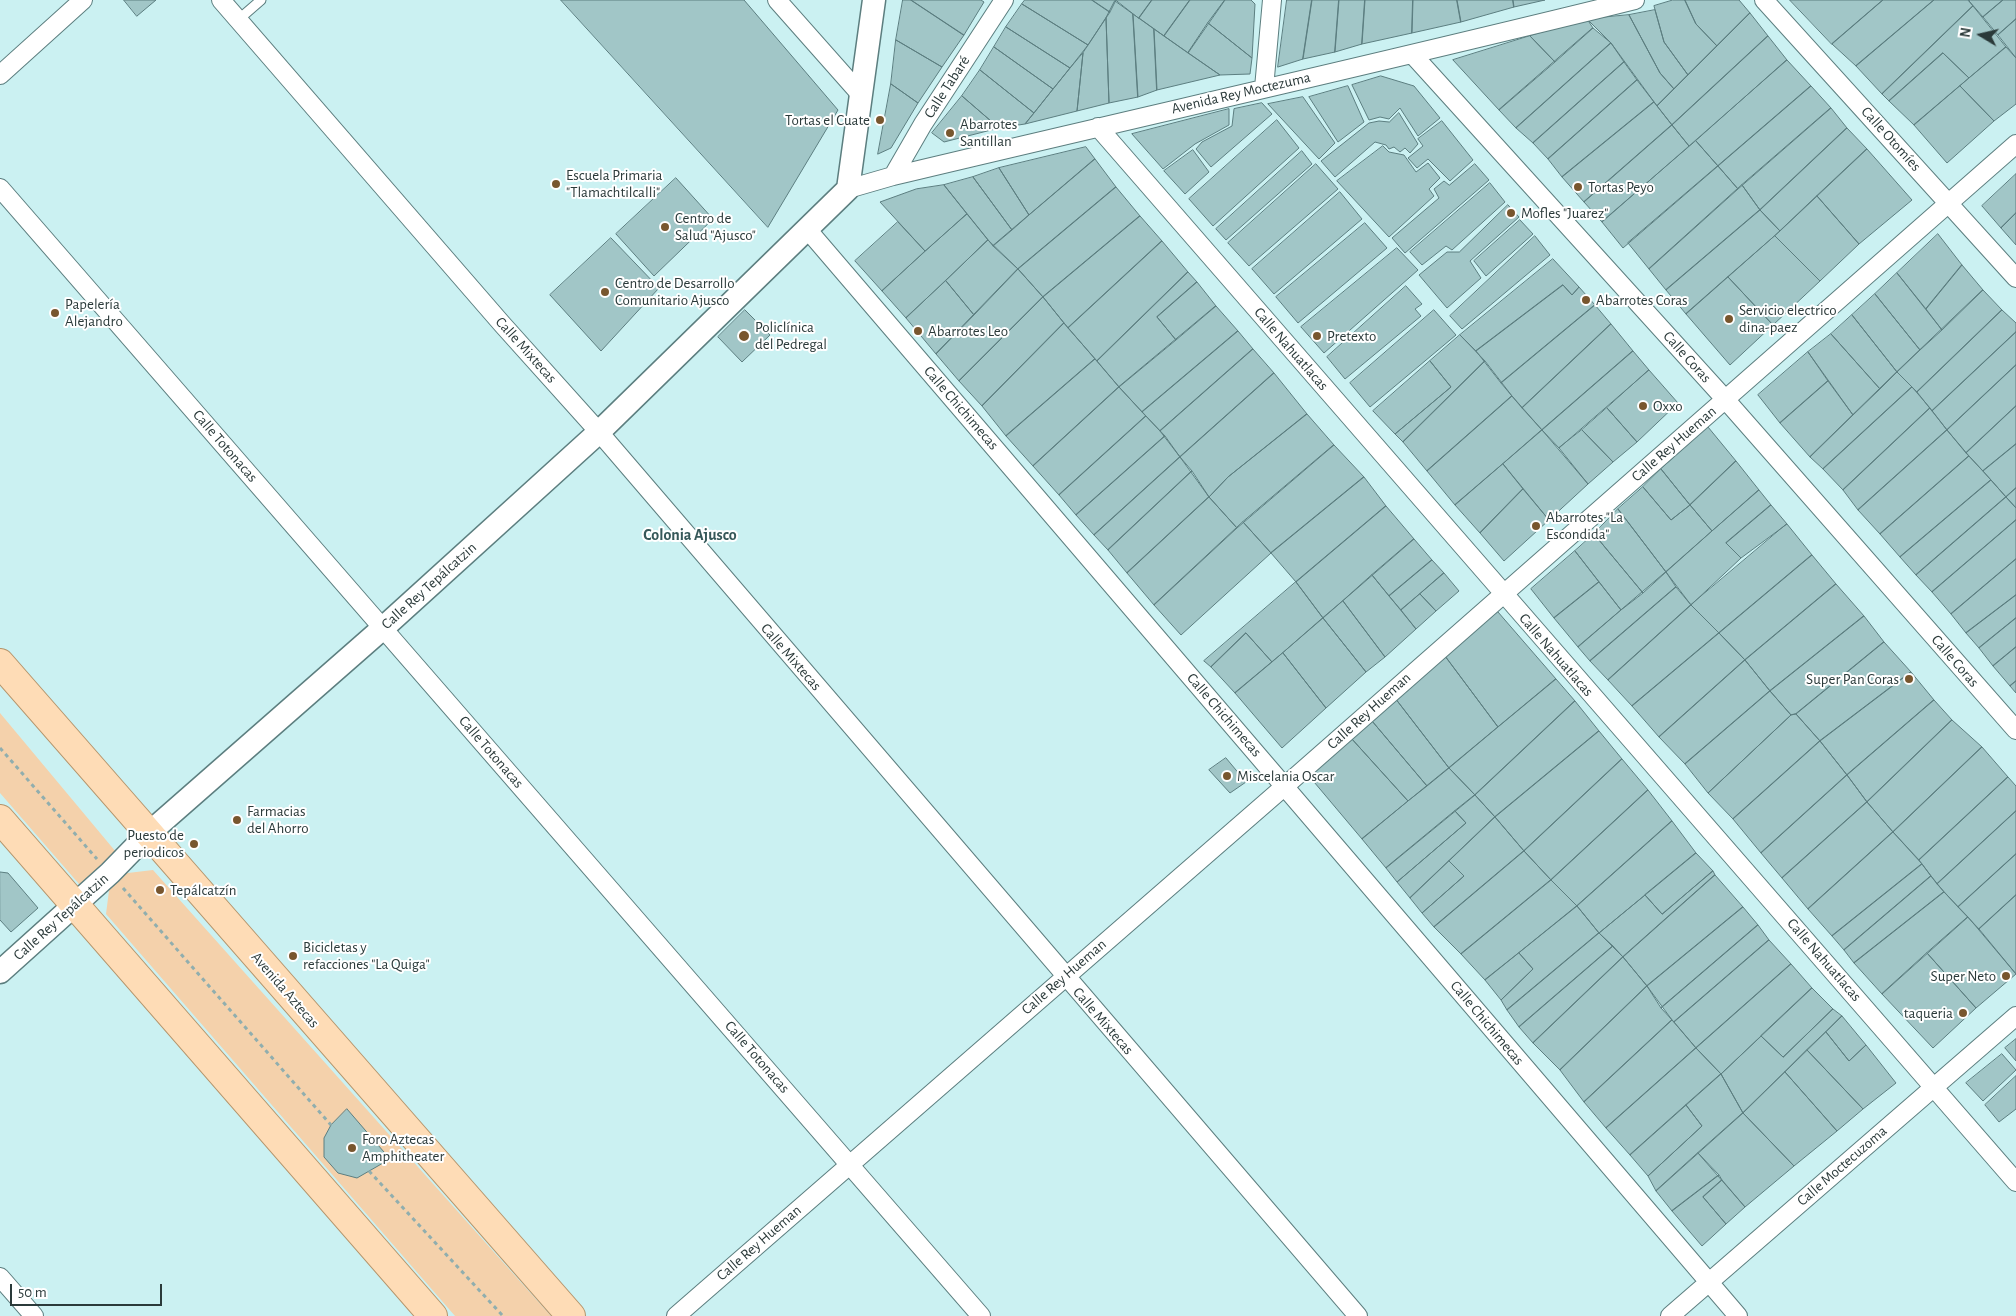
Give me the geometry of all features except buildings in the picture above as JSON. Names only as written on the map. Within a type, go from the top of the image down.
[{"type":"main road","name":"Avenida Aztecas","points":[[0,663],[571,1316]]},
{"type":"main road","points":[[0,819],[433,1316]]},
{"type":"street","points":[[0,75],[83,0]]},
{"type":"street","name":"Calle Mixtecas","points":[[221,0],[502,324],[599,432],[1358,1316]]},
{"type":"street","points":[[777,0],[862,96]]},
{"type":"street","points":[[848,189],[874,0]]},
{"type":"street","name":"Calle Tabaré","points":[[893,176],[923,124],[1004,0]]},
{"type":"street","points":[[1264,88],[1272,0]]},
{"type":"street","name":"Avenida Rey Moctezuma","points":[[848,189],[893,176],[1264,88],[1413,55],[1635,0]]},
{"type":"street","name":"Calle Otomíes","points":[[1764,0],[2016,278]]},
{"type":"street","name":"Calle Coras","points":[[1413,55],[1725,400],[2016,730]]},
{"type":"street","name":"Calle Nahuatlacas","points":[[1098,127],[2016,1182]]},
{"type":"street","name":"Calle Rey Hueman","points":[[676,1316],[1285,786],[1502,593],[2016,144]]},
{"type":"street","name":"Calle Totonacas","points":[[0,188],[981,1316]]},
{"type":"street","name":"Calle Rey Tepálcatzin","points":[[0,972],[110,873],[148,834],[383,628],[599,432],[848,189]]},
{"type":"street","name":"Calle Chichimecas","points":[[807,229],[1738,1316]]},
{"type":"street","name":"Calle Moctecuzoma","points":[[1670,1316],[2016,1016]]},
{"type":"street","points":[[0,1277],[34,1316]]},
{"type":"lane","points":[[238,20],[261,0]]},
{"type":"path","points":[[0,748],[331,1125]]},
{"type":"path","points":[[369,1171],[503,1316]]},
{"type":"shaded area","points":[[0,713],[116,852],[86,892],[0,793]]},
{"type":"shaded area","points":[[153,870],[551,1316],[455,1316],[106,914],[111,875]]},
{"type":"place","name":"Tortas el Cuate","points":[[880,120]]},
{"type":"place","name":"Abarrotes Santillan","points":[[950,133]]},
{"type":"place","name":"Escuela Primaria \"Tlamachtilcalli\"","points":[[556,184]]},
{"type":"place","name":"Tortas Peyo","points":[[1578,187]]},
{"type":"place","name":"Mofles \"Juarez\"","points":[[1511,213]]},
{"type":"place","name":"Centro de Salud \"Ajusco\"","points":[[665,227]]},
{"type":"place","name":"Centro de Desarrollo Comunitario Ajusco","points":[[605,292]]},
{"type":"place","name":"Abarrotes Coras","points":[[1586,300]]},
{"type":"place","name":"Papelería Alejandro","points":[[55,313]]},
{"type":"place","name":"Servicio electrico dina-paez","points":[[1729,319]]},
{"type":"place","name":"Abarrotes Leo","points":[[918,331]]},
{"type":"place","name":"Policlínica del Pedregal","points":[[744,336]]},
{"type":"place","name":"Pretexto","points":[[1317,336]]},
{"type":"place","name":"Oxxo","points":[[1643,406]]},
{"type":"place","name":"Abarrotes \"La Escondida\"","points":[[1536,526]]},
{"type":"place","name":"Super Pan Coras","points":[[1909,679]]},
{"type":"place","name":"Miscelania Oscar","points":[[1227,776]]},
{"type":"place","name":"Farmacias del Ahorro","points":[[237,820]]},
{"type":"place","name":"Puesto de periodicos","points":[[194,844]]},
{"type":"place","name":"Tepálcatzín","points":[[160,890]]},
{"type":"place","name":"Bicicletas y refacciones \"La Quiga\"","points":[[293,956]]},
{"type":"place","name":"Super Neto","points":[[2006,976]]},
{"type":"place","name":"taqueria","points":[[1963,1013]]},
{"type":"place","name":"Foro Aztecas Amphitheater","points":[[352,1148]]},
{"type":"district","name":"Colonia Ajusco","points":[[690,535]]}]
